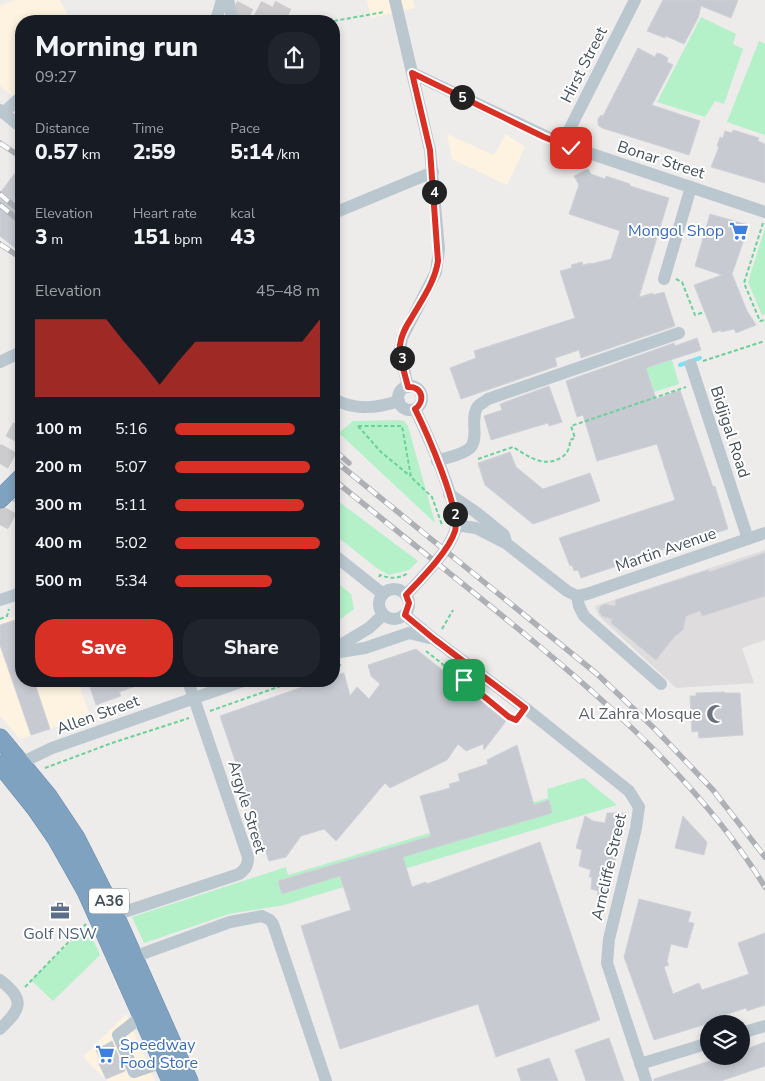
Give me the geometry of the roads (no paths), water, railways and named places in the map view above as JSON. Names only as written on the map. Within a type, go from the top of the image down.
[{"type":"highway","points":[[0,499],[15,484]]},
{"type":"highway","name":"A36","points":[[0,738],[48,796],[76,838],[115,915],[142,1016],[171,1081]]},
{"type":"highway","name":"A36","points":[[0,764],[36,809],[70,862],[126,960],[189,1081]]},
{"type":"street","points":[[218,15],[222,0]]},
{"type":"street","points":[[228,0],[232,15]]},
{"type":"street","points":[[395,0],[430,150],[438,261],[432,283],[402,338],[400,351],[408,387]]},
{"type":"street","name":"Hirst Street","points":[[562,144],[635,0]]},
{"type":"street","name":"Bonar Street","points":[[412,73],[562,144],[692,187],[764,216]]},
{"type":"street","points":[[15,102],[2,112],[15,122]]},
{"type":"street","points":[[340,211],[433,172]]},
{"type":"street","points":[[665,276],[692,187]]},
{"type":"street","points":[[437,461],[471,447],[474,440],[475,415],[478,406],[488,399],[679,332]]},
{"type":"street","points":[[0,362],[15,355]]},
{"type":"street","name":"Bidjigal Road","points":[[691,365],[748,539]]},
{"type":"street","points":[[408,387],[415,388],[421,393],[422,400],[415,409],[405,409],[399,401],[400,394],[408,387]]},
{"type":"street","points":[[340,401],[351,406],[376,408],[399,401]]},
{"type":"street","points":[[406,595],[429,571],[452,538],[456,525],[455,512],[449,494],[415,409]]},
{"type":"street","points":[[449,494],[477,513],[504,535],[507,544]]},
{"type":"street","points":[[456,525],[476,528],[507,544],[567,591],[577,596],[578,606],[584,616],[661,684]]},
{"type":"street","name":"Martin Avenue","points":[[577,596],[765,533]]},
{"type":"street","points":[[340,560],[383,594]]},
{"type":"street","points":[[395,589],[406,595],[409,603],[405,615],[397,619],[384,615],[379,602],[383,594],[395,589]]},
{"type":"street","points":[[0,600],[15,595]]},
{"type":"street","points":[[340,645],[369,628],[384,615]]},
{"type":"street","name":"Arncliffe Street","points":[[405,615],[438,634],[525,708],[629,792],[639,807],[636,828],[609,939],[607,963],[646,1081]]},
{"type":"street","points":[[340,652],[372,646],[409,633],[438,634]]},
{"type":"street","name":"Argyle Street","points":[[115,915],[239,874],[246,867],[248,857],[190,687]]},
{"type":"street","name":"Allen Street","points":[[22,763],[52,748],[226,687]]},
{"type":"street","points":[[126,960],[230,922],[258,916],[267,917],[273,924],[326,1081]]},
{"type":"street","points":[[0,980],[16,996],[18,1007],[14,1016],[0,1029]]},
{"type":"street","points":[[142,1016],[118,1035],[134,1072],[163,1062]]},
{"type":"street","points":[[750,1030],[765,1026]]},
{"type":"street","points":[[640,1064],[700,1046]]},
{"type":"waterway","points":[[680,365],[700,358]]},
{"type":"tunnel","points":[[240,15],[248,0]]},
{"type":"tunnel","points":[[264,15],[272,0]]},
{"type":"tunnel","points":[[278,15],[286,0]]},
{"type":"tunnel","points":[[0,464],[15,438]]},
{"type":"tunnel","points":[[0,525],[15,498]]},
{"type":"railway","points":[[0,143],[15,153]]},
{"type":"railway","points":[[0,194],[15,207]]},
{"type":"railway","points":[[0,205],[15,217]]},
{"type":"railway","points":[[0,244],[15,254]]},
{"type":"railway","points":[[340,455],[349,463]]},
{"type":"railway","points":[[340,465],[597,674],[656,730],[713,790],[765,857]]},
{"type":"railway","points":[[340,485],[557,661],[634,730],[705,805],[737,845],[765,887]]},
{"type":"place","name":"Mongol Shop","points":[[739,231]]},
{"type":"place","name":"Al Zahra Mosque","points":[[716,714]]},
{"type":"place","name":"Golf NSW","points":[[60,911]]},
{"type":"place","name":"Speedway Food Store","points":[[105,1054]]}]
